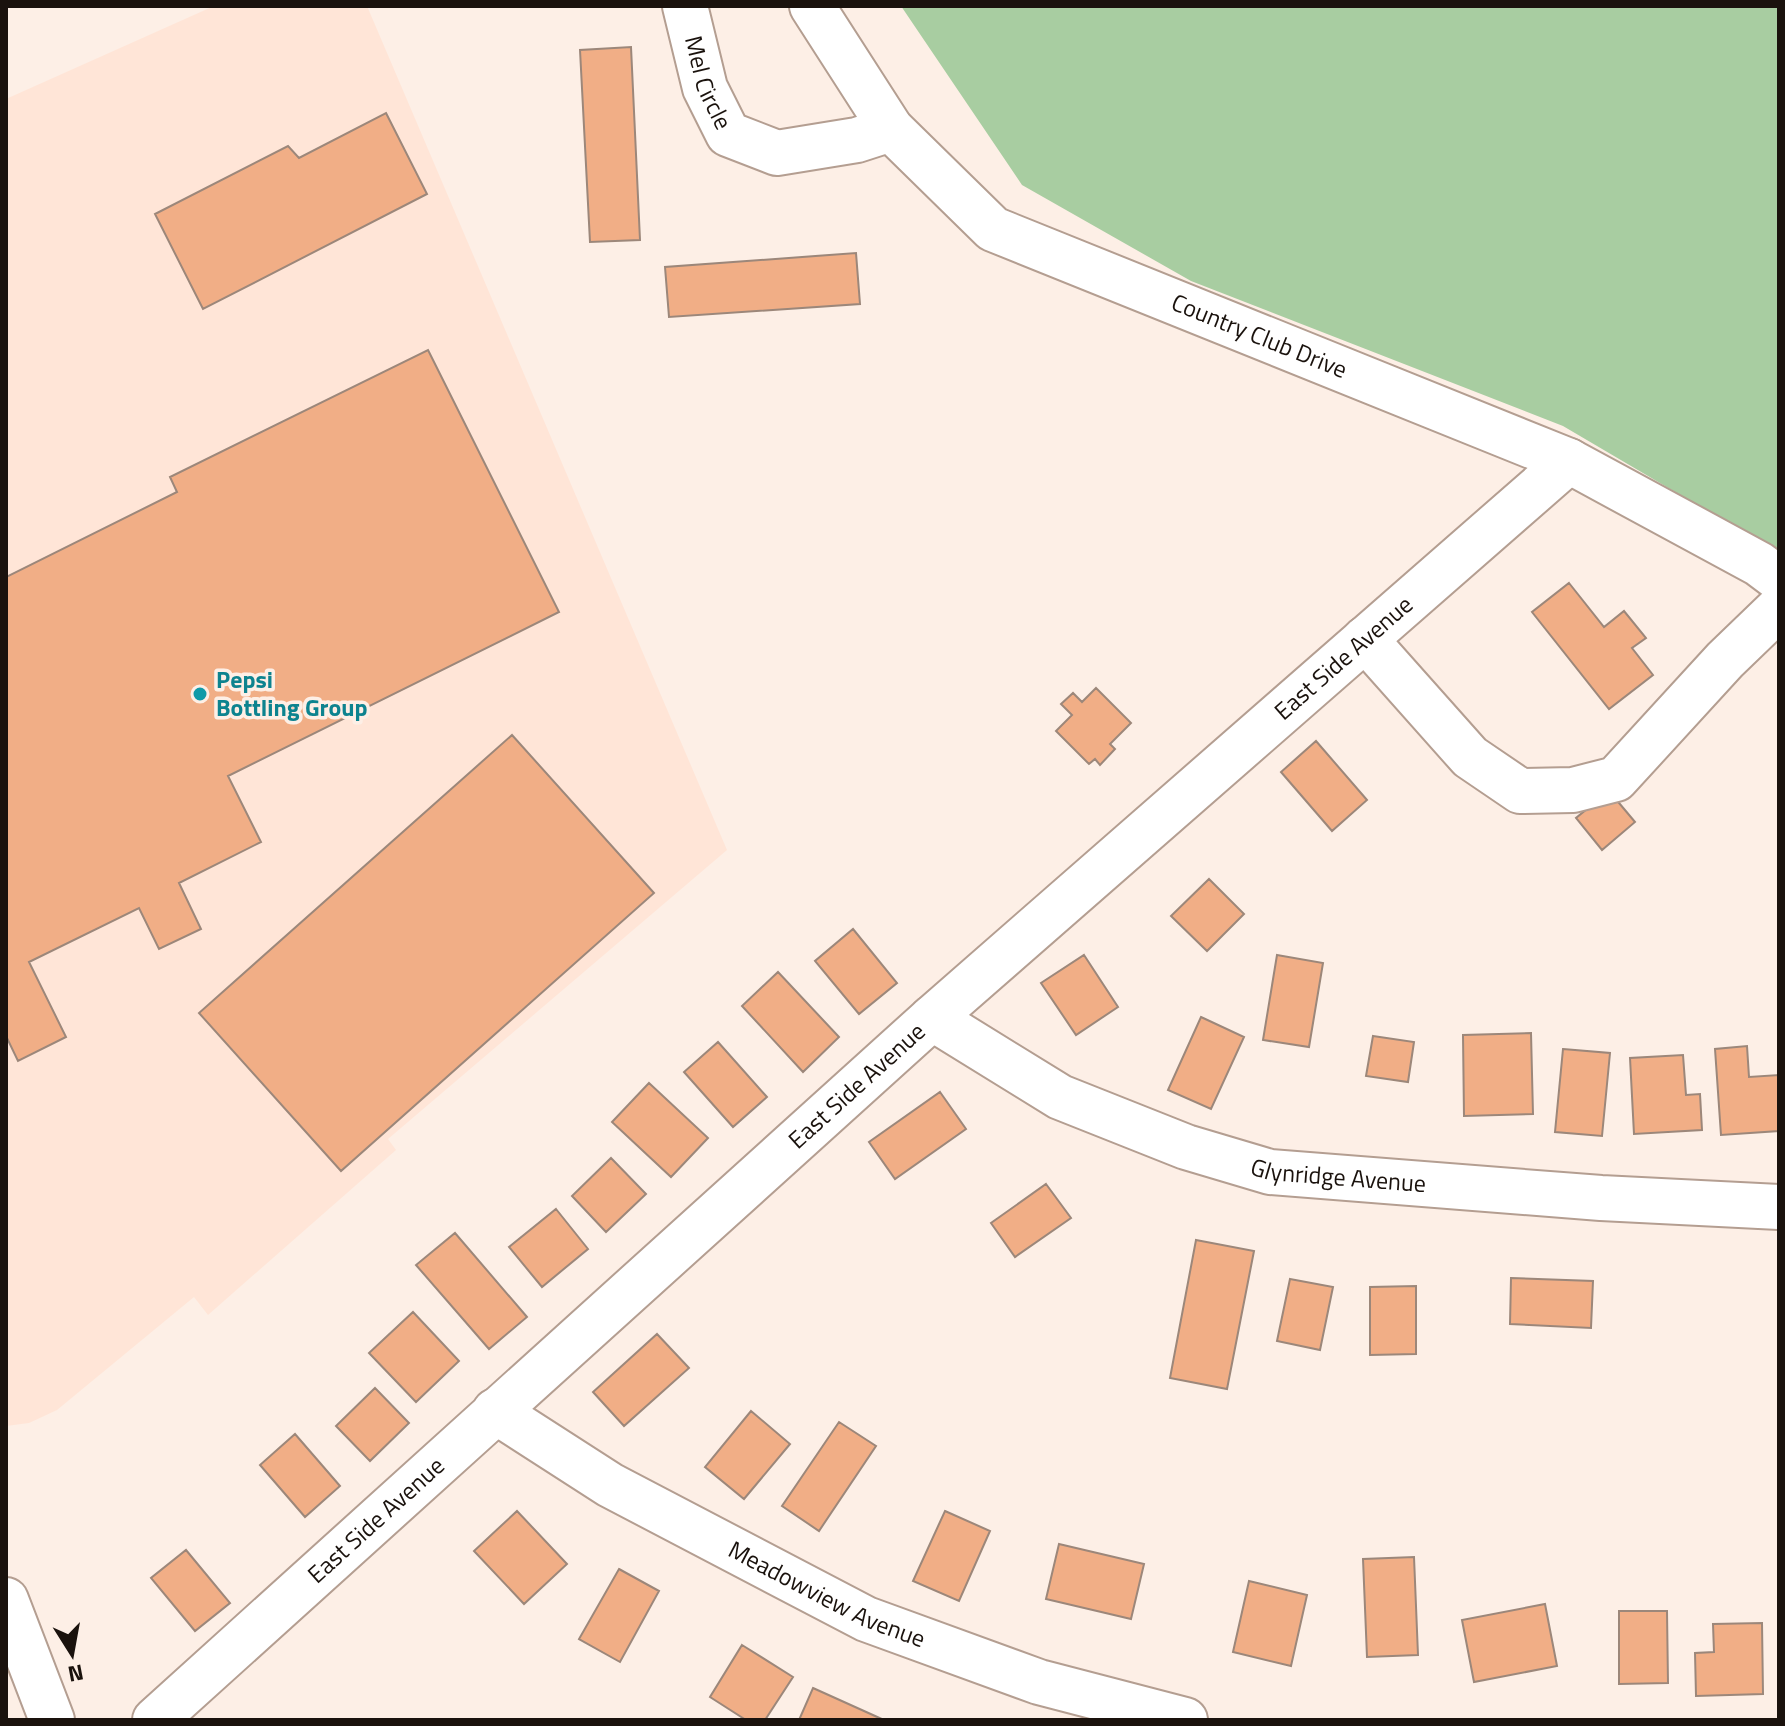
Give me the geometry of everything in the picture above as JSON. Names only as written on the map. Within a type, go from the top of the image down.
[{"type":"street","name":"Mel Circle","points":[[685,6],[705,88],[728,134],[777,153],[857,140],[891,129]]},
{"type":"street","name":"Country Club Drive","points":[[812,6],[891,129],[993,229],[1569,461],[1759,564],[1779,579]]},
{"type":"street","name":"East Side Avenue","points":[[155,1720],[932,1018],[1569,461]]},
{"type":"street","points":[[1365,639],[1470,757],[1520,791],[1573,790],[1616,779],[1725,660],[1779,608]]},
{"type":"street","name":"Glynridge Avenue","points":[[932,1018],[1060,1097],[1186,1147],[1270,1172],[1601,1198],[1779,1207]]},
{"type":"street","name":"Meadowview Avenue","points":[[495,1411],[610,1485],[866,1619],[1039,1682],[1185,1720]]},
{"type":"street","points":[[6,1600],[52,1720]]},
{"type":"shaded area","points":[[214,6],[367,6],[727,850],[388,1139],[396,1150],[208,1315],[194,1297],[57,1410],[29,1423],[6,1426],[6,99]]},
{"type":"green space","points":[[901,6],[1779,6],[1779,553],[1563,426],[1191,281],[1022,185]]},
{"type":"building","points":[[631,47],[640,240],[590,242],[580,50]]},
{"type":"building","points":[[386,113],[427,194],[203,309],[155,214],[288,146],[299,158]]},
{"type":"building","points":[[856,253],[860,304],[669,317],[665,267]]},
{"type":"building","name":"Pepsi Bottling Group","points":[[428,350],[559,612],[228,776],[261,842],[179,883],[201,929],[159,949],[139,908],[29,962],[66,1037],[18,1061],[6,1036],[6,577],[177,492],[170,477]]},
{"type":"building","points":[[1569,583],[1604,627],[1624,611],[1646,638],[1632,648],[1653,675],[1609,709],[1532,612]]},
{"type":"building","points":[[1096,688],[1131,723],[1110,744],[1115,749],[1100,765],[1095,759],[1089,764],[1056,731],[1072,715],[1061,704],[1073,693],[1082,702]]},
{"type":"building","points":[[512,735],[654,893],[341,1171],[199,1013]]},
{"type":"building","points":[[1316,741],[1367,800],[1332,831],[1281,772]]},
{"type":"building","points":[[1609,791],[1635,822],[1602,850],[1576,818]]},
{"type":"building","points":[[1209,879],[1244,914],[1207,951],[1171,916]]},
{"type":"building","points":[[853,929],[897,983],[859,1014],[815,961]]},
{"type":"building","points":[[1084,955],[1118,1007],[1076,1035],[1041,983]]},
{"type":"building","points":[[1277,955],[1323,963],[1309,1047],[1263,1040]]},
{"type":"building","points":[[778,972],[839,1037],[803,1072],[742,1006]]},
{"type":"building","points":[[1201,1017],[1244,1037],[1211,1109],[1168,1090]]},
{"type":"building","points":[[1531,1033],[1533,1114],[1464,1116],[1463,1035]]},
{"type":"building","points":[[1373,1036],[1414,1042],[1408,1082],[1366,1076]]},
{"type":"building","points":[[718,1042],[767,1097],[733,1127],[684,1072]]},
{"type":"building","points":[[1747,1046],[1749,1077],[1779,1075],[1779,1131],[1721,1135],[1715,1049]]},
{"type":"building","points":[[1563,1049],[1610,1053],[1602,1136],[1555,1132]]},
{"type":"building","points":[[1683,1055],[1686,1095],[1700,1094],[1702,1130],[1634,1134],[1630,1058]]},
{"type":"building","points":[[649,1083],[708,1138],[671,1177],[612,1122]]},
{"type":"building","points":[[940,1092],[966,1129],[895,1179],[869,1142]]},
{"type":"building","points":[[611,1158],[646,1194],[606,1232],[572,1196]]},
{"type":"building","points":[[1046,1184],[1071,1218],[1015,1257],[991,1223]]},
{"type":"building","points":[[556,1209],[588,1249],[542,1287],[509,1247]]},
{"type":"building","points":[[455,1233],[527,1317],[489,1349],[416,1265]]},
{"type":"building","points":[[1196,1240],[1254,1251],[1227,1389],[1170,1378]]},
{"type":"building","points":[[1511,1278],[1593,1281],[1591,1328],[1510,1324]]},
{"type":"building","points":[[1290,1279],[1333,1287],[1320,1350],[1277,1341]]},
{"type":"building","points":[[1416,1286],[1416,1354],[1370,1355],[1370,1287]]},
{"type":"building","points":[[413,1312],[459,1361],[416,1402],[369,1353]]},
{"type":"building","points":[[657,1334],[689,1368],[624,1426],[593,1392]]},
{"type":"building","points":[[375,1388],[409,1423],[370,1461],[336,1426]]},
{"type":"building","points":[[751,1411],[790,1444],[744,1499],[705,1467]]},
{"type":"building","points":[[839,1422],[876,1446],[819,1531],[782,1506]]},
{"type":"building","points":[[295,1434],[340,1486],[305,1517],[260,1465]]},
{"type":"building","points":[[517,1511],[567,1564],[524,1604],[474,1551]]},
{"type":"building","points":[[945,1511],[990,1531],[959,1601],[913,1581]]},
{"type":"building","points":[[1059,1544],[1144,1564],[1131,1619],[1046,1599]]},
{"type":"building","points":[[186,1550],[230,1603],[195,1631],[151,1578]]},
{"type":"building","points":[[1414,1557],[1418,1655],[1367,1657],[1363,1559]]},
{"type":"building","points":[[619,1569],[659,1591],[620,1662],[579,1639]]},
{"type":"building","points":[[1249,1581],[1307,1595],[1291,1666],[1233,1652]]},
{"type":"building","points":[[1545,1604],[1557,1666],[1474,1682],[1462,1620]]},
{"type":"building","points":[[1619,1611],[1667,1611],[1668,1683],[1619,1684]]},
{"type":"building","points":[[1762,1623],[1763,1694],[1696,1696],[1695,1653],[1714,1652],[1713,1624]]},
{"type":"building","points":[[742,1645],[793,1677],[765,1720],[746,1720],[710,1697]]},
{"type":"building","points":[[813,1688],[884,1720],[799,1720]]},
{"type":"place","name":"Pepsi Bottling Group","points":[[200,694]]}]
